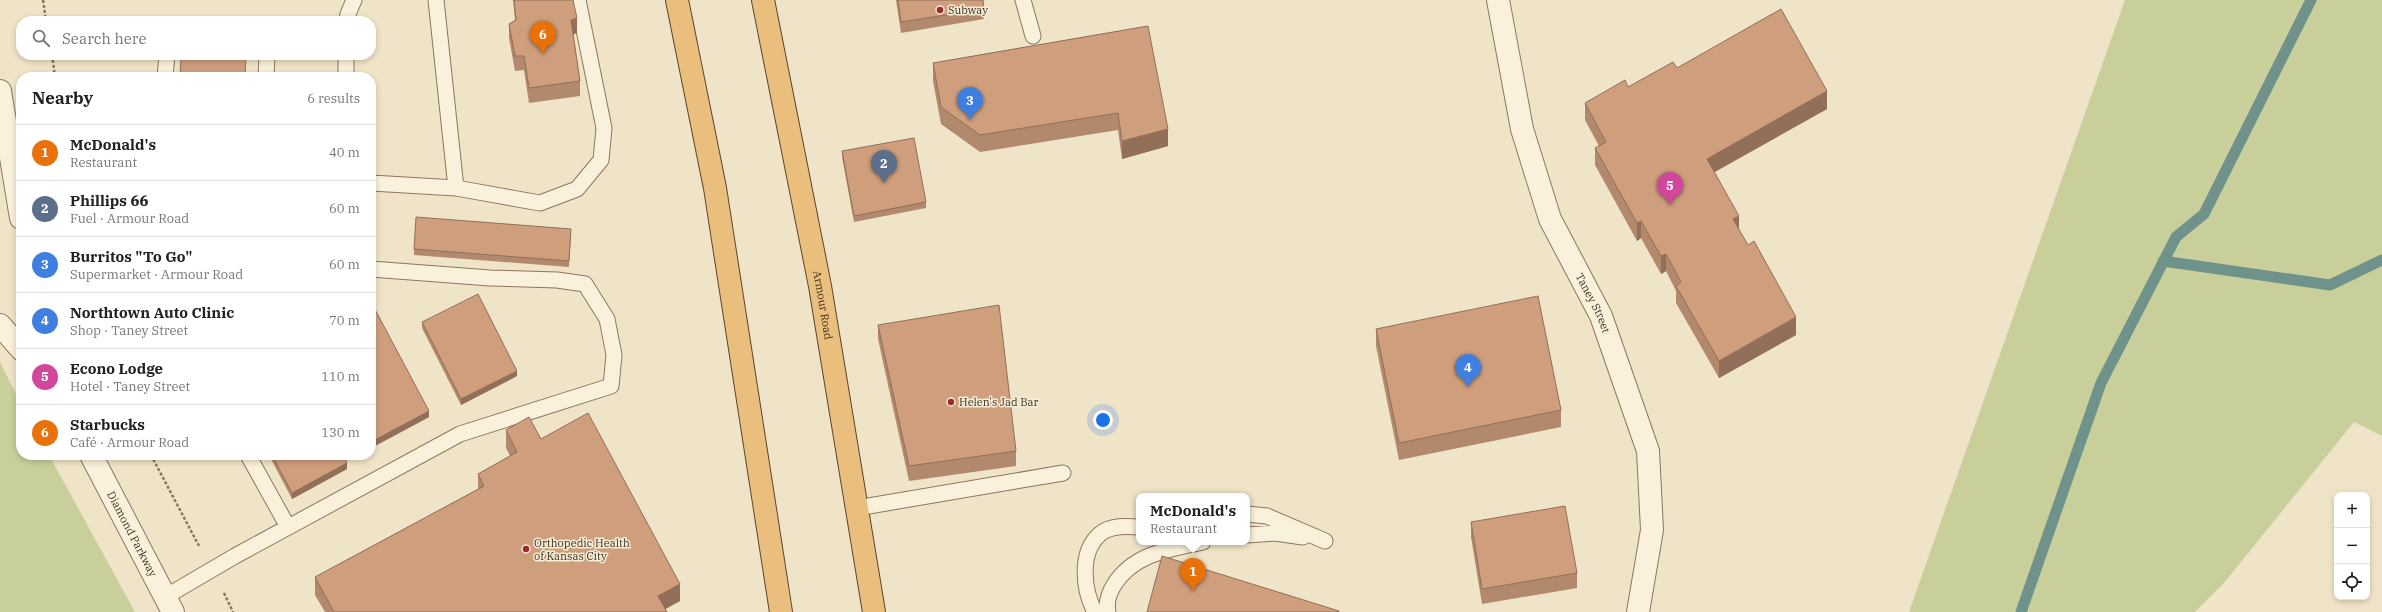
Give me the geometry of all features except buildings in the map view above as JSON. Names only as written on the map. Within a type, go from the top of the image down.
[{"type":"highway","points":[[678,0],[714,188],[781,612]]},
{"type":"highway","name":"Armour Road","points":[[763,0],[820,286],[874,612]]},
{"type":"street","name":"Taney Street","points":[[1498,0],[1522,129],[1550,219],[1601,316],[1648,451],[1652,530],[1638,612]]},
{"type":"street","points":[[0,91],[16,188]]},
{"type":"street","points":[[0,325],[16,343]]},
{"type":"street","name":"Diamond Parkway","points":[[94,460],[169,604]]},
{"type":"lane","points":[[348,16],[354,0]]},
{"type":"lane","points":[[436,0],[456,188]]},
{"type":"lane","points":[[376,183],[456,188],[540,202],[577,189],[602,160],[604,128],[578,0]]},
{"type":"lane","points":[[1023,0],[1033,36]]},
{"type":"lane","points":[[165,72],[166,60]]},
{"type":"lane","points":[[266,72],[267,60]]},
{"type":"lane","points":[[346,60],[346,72]]},
{"type":"lane","points":[[169,604],[212,570],[460,434],[612,386],[614,355],[607,319],[585,284],[557,280],[490,278],[376,269]]},
{"type":"lane","points":[[251,460],[288,527]]},
{"type":"lane","points":[[856,508],[1063,473]]},
{"type":"lane","points":[[1250,514],[1267,516],[1325,541],[1276,533],[1250,534]]},
{"type":"lane","points":[[1095,612],[1087,589],[1087,558],[1092,544],[1101,533],[1115,527],[1136,527]]},
{"type":"lane","points":[[1108,612],[1107,607],[1110,591],[1121,573],[1143,558],[1168,549],[1188,545]]},
{"type":"path","points":[[43,0],[45,16]]},
{"type":"path","points":[[53,60],[54,72]]},
{"type":"path","points":[[154,460],[233,612]]},
{"type":"green space","points":[[2125,0],[2382,0],[2382,436],[2354,422],[2224,583],[2195,612],[1909,612]]},
{"type":"green space","points":[[0,362],[16,394],[16,460],[52,460],[135,612],[0,612]]},
{"type":"waterway","points":[[2021,612],[2101,383],[2176,237],[2204,214],[2311,0]]},
{"type":"waterway","points":[[2163,261],[2330,285],[2382,260]]},
{"type":"place","name":"Subway","points":[[940,10]]},
{"type":"place","name":"Starbucks","points":[[543,54]]},
{"type":"place","name":"Burritos \"To Go\"","points":[[970,120]]},
{"type":"place","name":"Phillips 66","points":[[884,183]]},
{"type":"place","name":"Econo Lodge","points":[[1670,205]]},
{"type":"place","name":"Northtown Auto Clinic","points":[[1468,387]]},
{"type":"place","name":"Helen's Jad Bar","points":[[951,402]]},
{"type":"place","name":"Orthopedic Health of Kansas City","points":[[526,549]]},
{"type":"place","name":"McDonald's","points":[[1193,591]]}]
